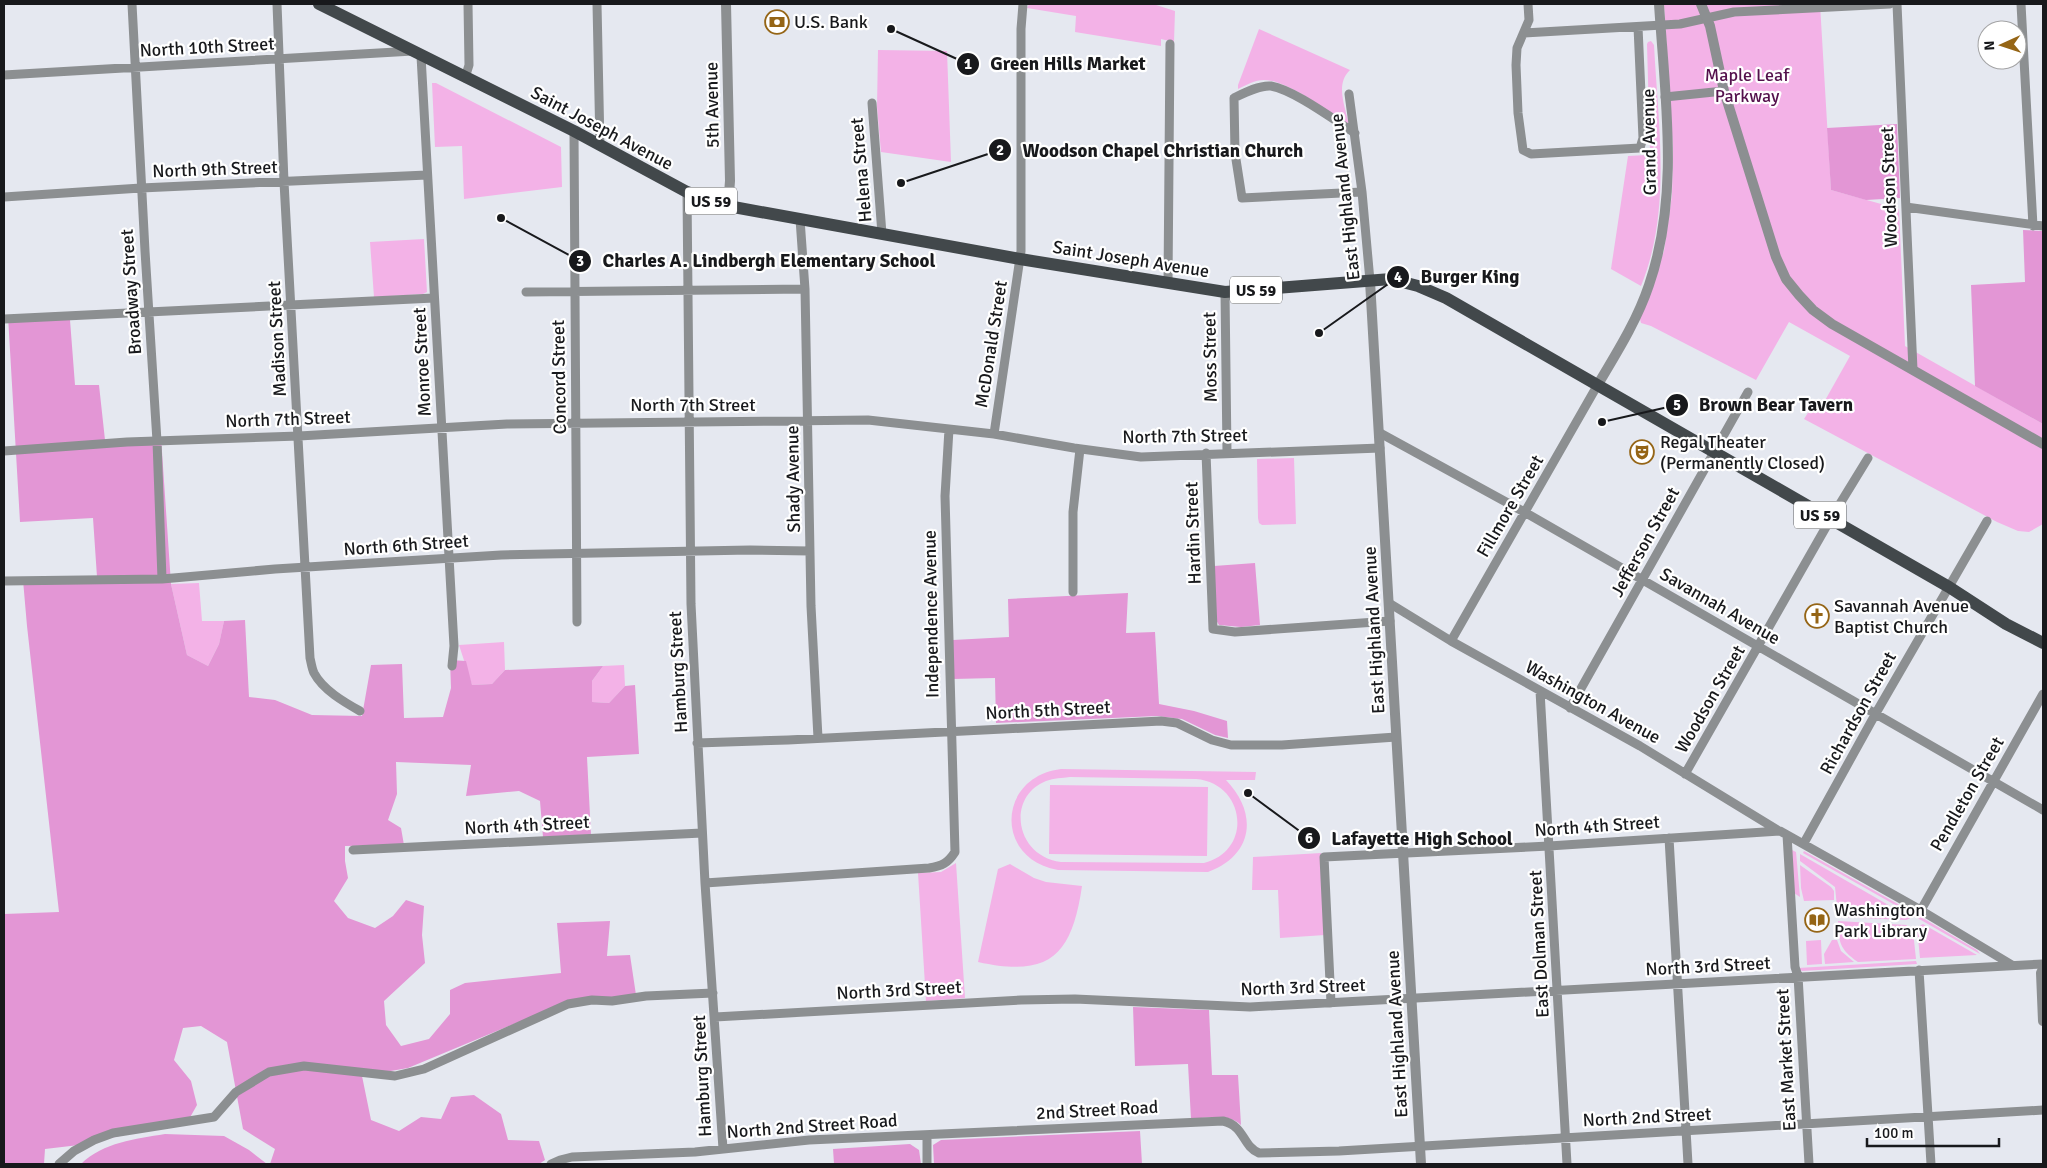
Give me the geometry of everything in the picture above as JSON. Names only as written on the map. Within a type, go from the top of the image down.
[{"type":"main road","name":"Saint Joseph Avenue","points":[[319,4],[574,131],[687,192],[728,206],[1020,259],[1225,292],[1391,279],[1403,281],[1446,298],[1714,454],[1949,587],[2006,624],[2043,644]]},
{"type":"street","name":"Broadway Street","points":[[132,4],[148,312],[157,441],[162,579]]},
{"type":"street","name":"Madison Street","points":[[277,4],[284,182],[310,658],[314,673],[326,687],[347,704],[360,710]]},
{"type":"street","points":[[597,4],[600,146]]},
{"type":"street","name":"5th Avenue","points":[[726,4],[730,181],[728,206]]},
{"type":"street","name":"McDonald Street","points":[[994,434],[1020,259],[1021,29],[1023,4]]},
{"type":"street","points":[[1528,4],[1528,20],[1517,48],[1516,64],[1518,114],[1523,150],[1531,154],[1640,148],[1643,138],[1638,27]]},
{"type":"street","name":"Grand Avenue","points":[[1597,386],[1633,323],[1649,286],[1659,249],[1668,180],[1659,4]]},
{"type":"street","points":[[1700,4],[1710,26],[1724,91],[1761,211],[1786,279],[1819,315],[2043,444]]},
{"type":"street","points":[[1524,33],[1660,26],[1734,12],[1890,4]]},
{"type":"street","name":"Woodson Street","points":[[1897,4],[1913,370]]},
{"type":"street","points":[[2021,4],[2034,226]]},
{"type":"street","points":[[465,78],[469,65],[468,6]]},
{"type":"street","points":[[1168,283],[1170,44]]},
{"type":"street","name":"North 10th Street","points":[[4,75],[279,59],[417,54]]},
{"type":"street","name":"Monroe Street","points":[[417,54],[427,175],[442,428],[454,646],[452,666]]},
{"type":"street","points":[[1354,133],[1298,97],[1270,86],[1246,91],[1234,98],[1236,153],[1242,198],[1362,192]]},
{"type":"street","points":[[1665,97],[1724,91]]},
{"type":"street","name":"East Highland Avenue","points":[[1349,94],[1362,192],[1370,281],[1421,1164]]},
{"type":"street","name":"Helena Street","points":[[872,103],[882,234]]},
{"type":"street","name":"Concord Street","points":[[574,131],[577,622]]},
{"type":"street","name":"North 9th Street","points":[[4,197],[141,188],[427,175]]},
{"type":"street","name":"Hamburg Street","points":[[687,192],[690,604],[702,833],[723,1149]]},
{"type":"street","points":[[1906,207],[2043,226]]},
{"type":"street","name":"Shady Avenue","points":[[800,219],[805,289],[811,606],[818,738]]},
{"type":"street","points":[[526,292],[805,289]]},
{"type":"street","name":"Moss Street","points":[[1225,292],[1227,452]]},
{"type":"street","points":[[4,319],[434,298]]},
{"type":"street","name":"Fillmore Street","points":[[1451,641],[1597,386]]},
{"type":"street","name":"Jefferson Street","points":[[1570,708],[1748,392]]},
{"type":"street","name":"North 7th Street","points":[[4,450],[575,422],[868,420],[994,434],[1080,449],[1141,457],[1227,452],[1380,448]]},
{"type":"street","name":"Independence Avenue","points":[[705,882],[929,868],[941,866],[949,862],[955,852],[944,496],[949,430]]},
{"type":"street","name":"Savannah Avenue","points":[[1380,432],[1526,513],[2043,810]]},
{"type":"street","points":[[1072,592],[1073,512],[1080,449]]},
{"type":"street","name":"Hardin Street","points":[[1206,454],[1213,629],[1235,632],[1390,621]]},
{"type":"street","name":"Woodson Street","points":[[1685,774],[1830,520],[1868,458]]},
{"type":"street","name":"Richardson Street","points":[[1804,843],[1876,713],[1987,521]]},
{"type":"street","name":"North 6th Street","points":[[4,581],[162,579],[305,567],[501,555],[750,550],[810,551]]},
{"type":"street","name":"Washington Avenue","points":[[1389,604],[1685,774],[1783,833]]},
{"type":"street","name":"East Dolman Street","points":[[1540,691],[1567,1164]]},
{"type":"street","name":"Pendleton Street","points":[[1921,910],[2043,694]]},
{"type":"street","name":"North 5th Street","points":[[697,743],[1161,721],[1177,723],[1212,740],[1230,745],[1282,745],[1396,737]]},
{"type":"street","name":"North 4th Street","points":[[353,850],[702,833]]},
{"type":"street","name":"North 4th Street","points":[[1331,1003],[1324,857],[1783,833],[1804,843]]},
{"type":"street","name":"East Market Street","points":[[1783,833],[1795,966],[1798,976],[1808,1164]]},
{"type":"street","points":[[1669,838],[1688,1164]]},
{"type":"street","points":[[1804,843],[2012,965]]},
{"type":"street","name":"North 3rd Street","points":[[715,1017],[1021,1000],[1075,999],[1250,1007],[2043,964]]},
{"type":"street","points":[[2043,968],[2041,973],[2043,1021]]},
{"type":"street","points":[[1919,970],[1931,1164]]},
{"type":"street","points":[[59,1164],[74,1151],[114,1133],[214,1117],[236,1092],[269,1072],[304,1066],[395,1076],[424,1069],[568,1004],[646,996],[713,993]]},
{"type":"street","name":"North 2nd Street","points":[[1253,1151],[1259,1153],[1329,1152],[2043,1110]]},
{"type":"street","name":"2nd Street Road","points":[[927,1135],[1223,1120],[1232,1123],[1238,1128],[1253,1151]]},
{"type":"street","points":[[927,1135],[927,1164]]},
{"type":"street","name":"North 2nd Street Road","points":[[551,1164],[572,1158],[695,1152],[809,1140],[927,1135]]},
{"type":"green space","points":[[1029,4],[1153,4],[1175,11],[1174,42],[1161,39],[1161,46],[1075,32],[1076,16],[1027,8]]},
{"type":"green space","name":"Maple Leaf Parkway","points":[[1664,4],[1820,4],[1831,190],[1899,209],[1905,346],[2043,424],[2043,524],[2029,532],[2018,531],[1997,522],[1804,419],[1816,400],[1823,404],[1850,356],[1789,322],[1756,380],[1651,326],[1641,323],[1640,319],[1664,251],[1672,195],[1673,149]]},
{"type":"green space","points":[[1259,29],[1350,70],[1345,76],[1342,89],[1349,125],[1296,91],[1273,81],[1257,81],[1238,89]]},
{"type":"green space","points":[[1651,41],[1654,45],[1660,136],[1660,197],[1651,257],[1641,286],[1611,269],[1628,156],[1647,155],[1650,151],[1647,44]]},
{"type":"green space","points":[[878,50],[947,51],[951,162],[881,152],[877,107]]},
{"type":"green space","points":[[432,83],[436,83],[561,147],[562,187],[464,199],[462,146],[435,147]]},
{"type":"green space","points":[[424,239],[427,292],[423,294],[374,297],[370,242]]},
{"type":"green space","points":[[1294,458],[1296,524],[1262,525],[1259,523],[1258,518],[1257,459]]},
{"type":"green space","points":[[199,583],[202,621],[224,621],[219,644],[208,666],[187,655],[171,584]]},
{"type":"green space","points":[[504,642],[505,670],[492,684],[472,685],[459,645]]},
{"type":"green space","points":[[624,665],[625,686],[609,703],[592,702],[592,681],[603,666]]},
{"type":"green space","points":[[1061,769],[1256,772],[1255,780],[1226,780],[1243,806],[1246,832],[1242,844],[1235,855],[1223,865],[1208,872],[1058,870],[1037,863],[1022,851],[1014,835],[1012,818],[1015,802],[1025,787],[1040,775]],"holes":[[[1070,777],[1196,779],[1212,783],[1225,792],[1233,804],[1237,818],[1236,832],[1231,845],[1220,856],[1204,863],[1061,862],[1046,857],[1034,849],[1025,838],[1021,825],[1021,812],[1025,800],[1033,789],[1049,780]]]},
{"type":"green space","points":[[1050,785],[1208,787],[1207,856],[1049,854]]},
{"type":"green space","points":[[1792,850],[1796,852],[1800,897],[1794,893]]},
{"type":"green space","points":[[1804,851],[1912,912],[1911,914],[1803,853]]},
{"type":"green space","points":[[1321,853],[1325,935],[1280,938],[1278,890],[1252,890],[1253,857]]},
{"type":"green space","points":[[1800,854],[1911,918],[1906,920],[1838,917],[1835,887],[1800,861]]},
{"type":"green space","points":[[956,863],[965,998],[926,1001],[918,873],[941,872]]},
{"type":"green space","points":[[1010,864],[1034,878],[1046,882],[1082,886],[1078,910],[1064,945],[1053,956],[1040,963],[1023,967],[978,962],[998,869]]},
{"type":"green space","points":[[1800,865],[1831,887],[1834,891],[1834,900],[1804,901],[1801,888]]},
{"type":"green space","points":[[1916,914],[1977,950],[1980,954],[1914,916]]},
{"type":"green space","points":[[1838,921],[1907,925],[1913,931],[1916,959],[1858,962],[1847,953],[1841,944]]},
{"type":"green space","points":[[1923,924],[1977,955],[1920,958],[1917,928]]},
{"type":"green space","points":[[1821,940],[1822,964],[1807,965],[1806,941]]},
{"type":"green space","points":[[1832,940],[1837,940],[1841,951],[1854,962],[1825,964],[1824,954]]},
{"type":"green space","points":[[1916,961],[1917,964],[1802,971],[1798,968]]},
{"type":"shaded area","points":[[1897,124],[1900,198],[1866,200],[1831,190],[1827,128]]},
{"type":"shaded area","points":[[2023,230],[2043,231],[2043,424],[1975,386],[1971,285],[2025,282]]},
{"type":"shaded area","points":[[63,312],[70,320],[75,385],[99,385],[105,440],[161,437],[171,584],[187,655],[208,666],[219,644],[224,621],[245,620],[249,697],[275,700],[312,715],[362,716],[371,665],[402,664],[404,718],[443,717],[451,688],[450,660],[466,661],[472,685],[492,684],[505,670],[603,666],[592,681],[592,702],[609,703],[625,686],[635,685],[639,754],[587,757],[591,835],[543,837],[540,801],[519,791],[466,796],[471,765],[396,762],[397,794],[388,820],[401,828],[404,845],[345,846],[348,878],[334,901],[348,918],[375,928],[393,916],[406,900],[424,906],[422,935],[425,963],[384,1001],[386,1025],[401,1046],[429,1039],[450,1014],[450,990],[465,983],[561,973],[557,923],[610,921],[607,956],[630,955],[636,995],[550,1009],[408,1068],[362,1076],[371,1120],[399,1131],[421,1117],[441,1119],[451,1097],[474,1095],[501,1114],[508,1140],[539,1141],[545,1160],[539,1164],[270,1164],[275,1149],[243,1129],[227,1042],[201,1026],[183,1028],[174,1060],[191,1081],[197,1105],[188,1121],[79,1145],[45,1149],[44,1164],[4,1164],[4,914],[59,912],[23,580],[97,577],[93,518],[20,522],[8,316]]},
{"type":"shaded area","points":[[1255,563],[1260,625],[1241,627],[1219,625],[1216,620],[1214,566]]},
{"type":"shaded area","points":[[1128,593],[1126,633],[1155,632],[1159,704],[1194,711],[1227,721],[1228,738],[1215,735],[1182,719],[1157,716],[996,723],[995,678],[953,679],[953,640],[1009,637],[1008,599]]},
{"type":"shaded area","points":[[1133,1007],[1209,1010],[1212,1075],[1238,1075],[1241,1125],[1236,1121],[1224,1118],[1191,1119],[1188,1064],[1135,1066]]},
{"type":"shaded area","points":[[1140,1131],[1142,1164],[934,1164],[933,1145],[941,1140]]},
{"type":"shaded area","points":[[165,1134],[224,1136],[249,1150],[267,1164],[81,1164],[110,1146]]},
{"type":"shaded area","points":[[910,1144],[919,1150],[921,1164],[834,1164],[833,1149]]},
{"type":"place","name":"U.S. Bank","points":[[777,22]]},
{"type":"place","name":"Green Hills Market","points":[[891,29]]},
{"type":"place","name":"Woodson Chapel Christian Church","points":[[901,183]]},
{"type":"place","name":"Charles A. Lindbergh Elementary School","points":[[501,218]]},
{"type":"place","name":"Burger King","points":[[1319,333]]},
{"type":"place","name":"Brown Bear Tavern","points":[[1602,422]]},
{"type":"place","name":"Regal Theater (Permanently Closed)","points":[[1642,452]]},
{"type":"place","name":"Savannah Avenue Baptist Church","points":[[1817,616]]},
{"type":"place","name":"Lafayette High School","points":[[1248,793]]},
{"type":"place","name":"Washington Park Library","points":[[1817,920]]}]
